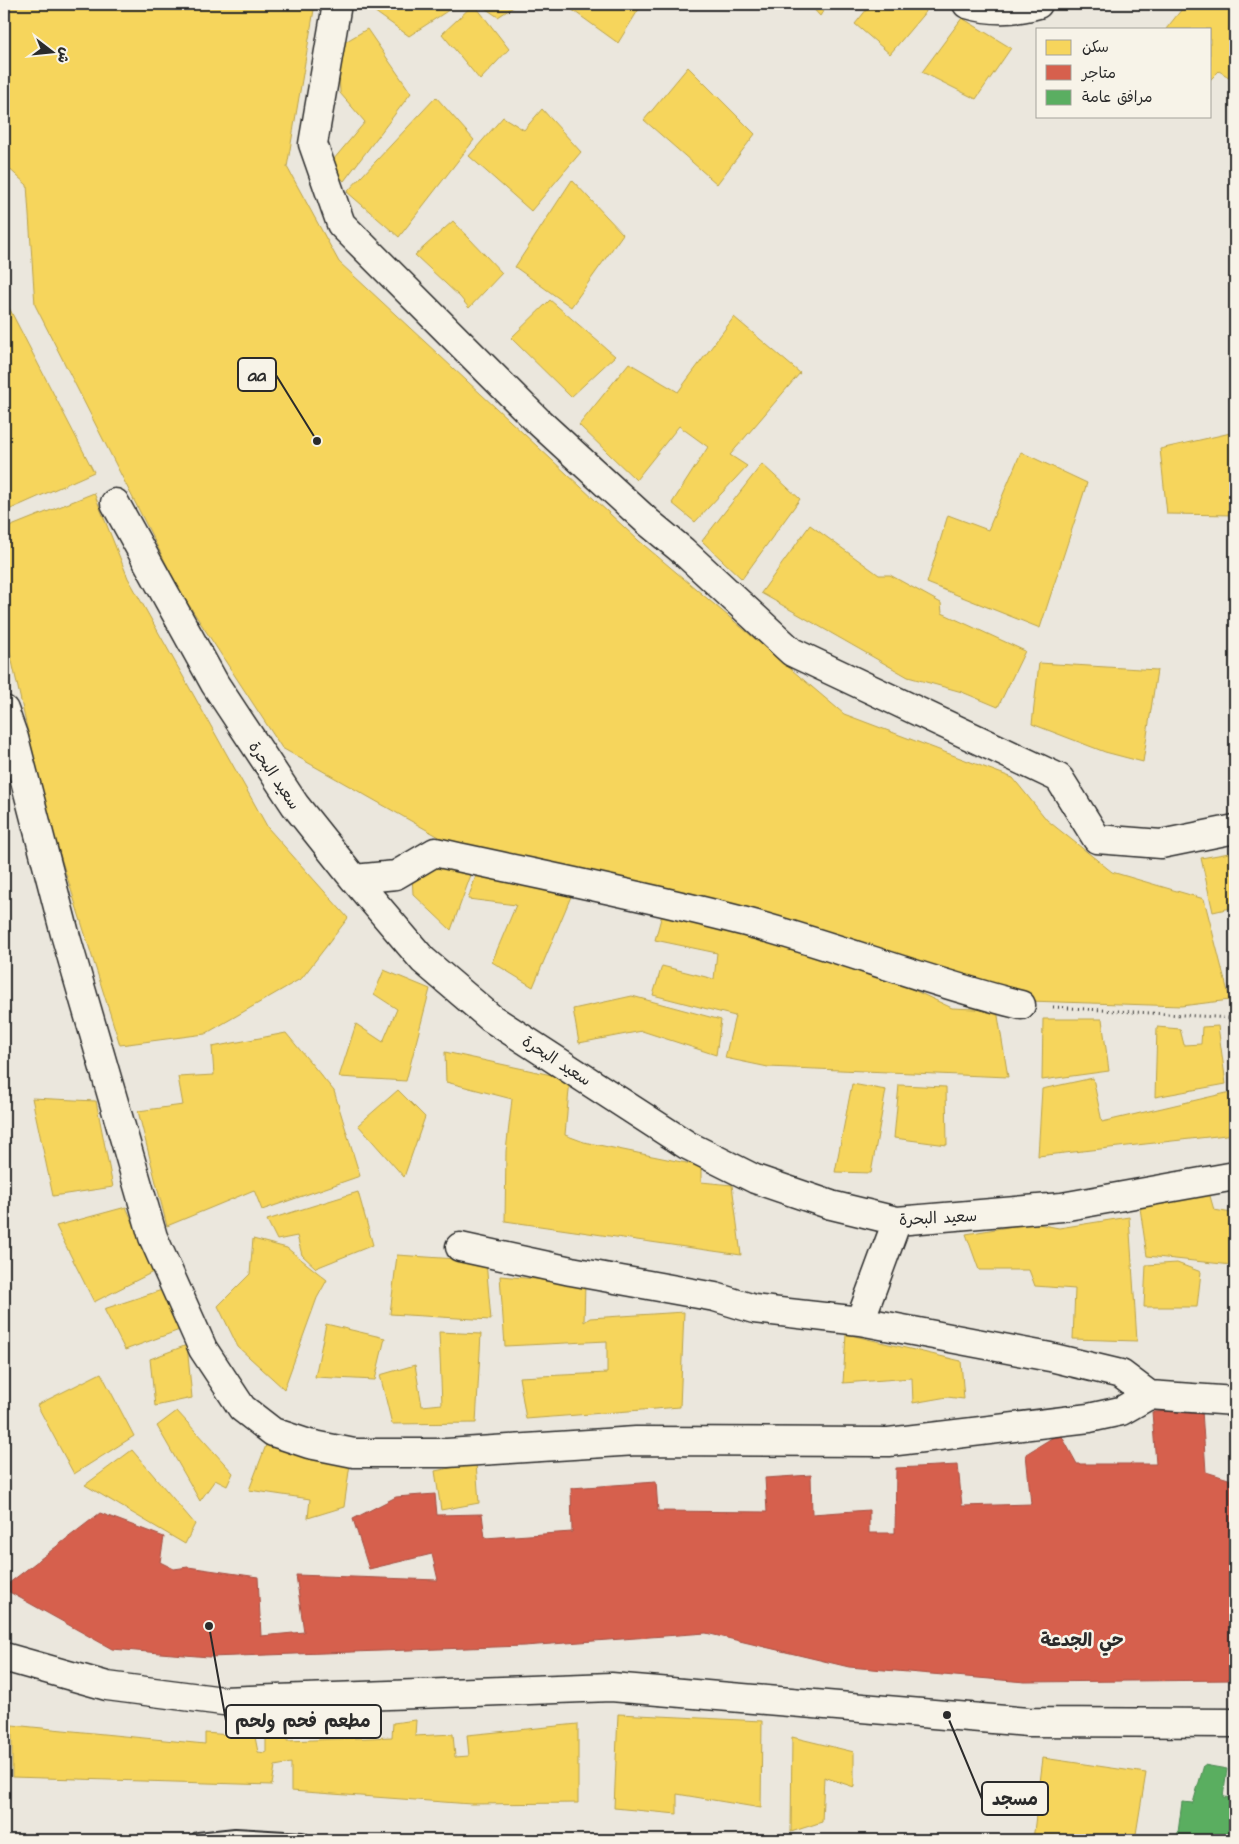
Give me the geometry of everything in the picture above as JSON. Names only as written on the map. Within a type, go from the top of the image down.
[{"type":"street","points":[[337,4],[313,144],[341,224],[539,422],[641,516],[684,551],[792,652],[1059,778],[1097,839],[1161,844],[1235,829]]},
{"type":"street","points":[[967,4],[985,9],[1022,8],[1038,4]]},
{"type":"street","name":"سعيد البحرة","points":[[116,502],[215,684],[295,806],[423,960],[491,1018],[687,1145],[756,1178],[831,1205],[897,1221],[1062,1207],[1235,1176]]},
{"type":"street","points":[[4,710],[14,738],[65,934],[153,1237],[203,1348],[242,1408],[274,1432],[309,1444],[354,1453],[446,1453],[636,1441],[889,1442],[1089,1418],[1121,1411],[1149,1396],[1235,1401]]},
{"type":"street","points":[[354,879],[396,875],[435,852],[630,894],[746,922],[882,963],[955,988],[1021,1005]]},
{"type":"street","points":[[860,1321],[897,1221]]},
{"type":"street","points":[[460,1247],[571,1272],[715,1297],[754,1309],[860,1321],[951,1336],[1121,1374],[1149,1396]]},
{"type":"street","points":[[4,1657],[107,1686],[223,1702],[611,1687],[1028,1722],[1235,1723]]},
{"type":"lane","points":[[198,1840],[237,1838],[302,1840]]},
{"type":"path","points":[[1021,1005],[1231,1018],[1233,1061],[1235,1062]]},
{"type":"building: سكن","points":[[4,4],[315,4],[287,167],[339,262],[638,540],[844,714],[1013,778],[1047,820],[1112,872],[1204,899],[1230,1000],[1181,1006],[1029,1001],[633,881],[522,863],[441,838],[282,748],[181,593],[35,305],[27,185],[4,164]]},
{"type":"building: سكن","points":[[364,4],[458,4],[409,36]]},
{"type":"building: سكن","points":[[474,4],[509,49],[480,80],[442,34]]},
{"type":"building: سكن","points":[[479,4],[518,4],[498,17]]},
{"type":"building: سكن","points":[[564,4],[642,4],[618,43]]},
{"type":"building: سكن","points":[[809,4],[828,4],[820,16]]},
{"type":"building: سكن","points":[[871,4],[932,4],[890,54],[855,24]]},
{"type":"building: سكن","points":[[1186,4],[1235,4],[1235,81],[1219,71],[1212,78],[1212,28],[1167,28]]},
{"type":"building: سكن","points":[[962,18],[1011,48],[976,99],[922,72]]},
{"type":"building: سكن","points":[[367,29],[411,93],[344,181],[328,166],[365,122],[340,93],[339,67],[345,42]]},
{"type":"building: سكن","points":[[688,67],[755,134],[717,184],[644,120]]},
{"type":"building: سكن","points":[[436,97],[474,140],[399,237],[347,192]]},
{"type":"building: سكن","points":[[542,109],[581,152],[531,211],[469,156],[503,117],[524,130]]},
{"type":"building: سكن","points":[[572,180],[623,234],[571,307],[515,267]]},
{"type":"building: سكن","points":[[453,221],[502,273],[469,308],[460,297],[415,255]]},
{"type":"building: سكن","points":[[4,298],[94,472],[4,512]]},
{"type":"building: سكن","points":[[550,300],[615,356],[571,397],[511,338]]},
{"type":"building: سكن","points":[[734,317],[800,373],[730,455],[747,466],[695,522],[672,503],[708,447],[679,426],[636,480],[579,425],[629,363],[678,392]]},
{"type":"building: سكن","points":[[1235,432],[1235,515],[1167,514],[1160,449]]},
{"type":"building: سكن","points":[[1021,452],[1087,483],[1040,628],[927,583],[948,515],[988,530]]},
{"type":"building: سكن","points":[[762,464],[800,499],[742,579],[702,541]]},
{"type":"building: سكن","points":[[94,493],[128,578],[268,828],[348,918],[302,978],[205,1034],[120,1045],[45,807],[4,626],[4,529]]},
{"type":"building: سكن","points":[[810,525],[879,575],[890,575],[941,603],[942,613],[1025,651],[998,707],[962,692],[908,677],[761,593]]},
{"type":"building: سكن","points":[[1039,663],[1157,670],[1143,762],[1105,752],[1032,724]]},
{"type":"building: سكن","points":[[1235,852],[1235,907],[1213,912],[1201,858]]},
{"type":"building: سكن","points":[[435,856],[472,872],[451,930],[413,894],[412,875]]},
{"type":"building: سكن","points":[[479,867],[572,894],[533,987],[492,962],[516,905],[468,899]]},
{"type":"building: سكن","points":[[663,911],[778,941],[903,985],[952,1008],[997,1010],[1008,1077],[768,1067],[725,1058],[735,1016],[653,995],[662,966],[714,979],[717,953],[655,940]]},
{"type":"building: سكن","points":[[384,970],[430,989],[406,1081],[339,1077],[356,1024],[383,1042],[397,1009],[374,994]]},
{"type":"building: سكن","points":[[632,996],[721,1020],[716,1055],[642,1031],[579,1043],[573,1009]]},
{"type":"building: سكن","points":[[1043,1019],[1102,1019],[1109,1071],[1042,1080]]},
{"type":"building: سكن","points":[[1218,1026],[1226,1084],[1155,1097],[1157,1027],[1180,1029],[1184,1045],[1201,1044],[1202,1027]]},
{"type":"building: سكن","points":[[286,1033],[334,1091],[360,1176],[262,1210],[254,1190],[167,1226],[138,1111],[183,1105],[178,1077],[214,1075],[212,1047]]},
{"type":"building: سكن","points":[[445,1052],[570,1079],[565,1135],[584,1142],[701,1166],[701,1182],[732,1185],[741,1255],[505,1221],[506,1151],[512,1099],[446,1082]]},
{"type":"building: سكن","points":[[1093,1078],[1102,1122],[1235,1091],[1235,1134],[1038,1156],[1042,1089]]},
{"type":"building: سكن","points":[[852,1084],[886,1090],[871,1173],[835,1172]]},
{"type":"building: سكن","points":[[899,1085],[946,1087],[947,1145],[894,1138]]},
{"type":"building: سكن","points":[[398,1090],[425,1117],[404,1177],[358,1125]]},
{"type":"building: سكن","points":[[32,1098],[96,1101],[113,1187],[53,1196]]},
{"type":"building: سكن","points":[[1208,1189],[1214,1210],[1232,1213],[1232,1265],[1147,1256],[1139,1201]]},
{"type":"building: سكن","points":[[358,1192],[373,1245],[316,1268],[302,1255],[297,1236],[277,1240],[267,1220]]},
{"type":"building: سكن","points":[[126,1207],[155,1271],[94,1302],[56,1226]]},
{"type":"building: سكن","points":[[1129,1217],[1137,1341],[1073,1339],[1075,1289],[1035,1286],[1029,1270],[979,1270],[966,1234],[1032,1223],[1059,1228]]},
{"type":"building: سكن","points":[[253,1239],[287,1248],[327,1280],[317,1298],[284,1389],[238,1347],[218,1306],[250,1274]]},
{"type":"building: سكن","points":[[397,1255],[486,1261],[491,1320],[390,1314]]},
{"type":"building: سكن","points":[[1177,1263],[1201,1272],[1197,1307],[1144,1307],[1146,1265]]},
{"type":"building: سكن","points":[[500,1276],[585,1283],[584,1322],[590,1318],[684,1312],[680,1407],[526,1419],[519,1377],[607,1373],[607,1341],[505,1346]]},
{"type":"building: سكن","points":[[168,1288],[185,1328],[125,1350],[104,1309]]},
{"type":"building: سكن","points":[[326,1324],[385,1338],[375,1380],[315,1377]]},
{"type":"building: سكن","points":[[439,1332],[481,1334],[476,1423],[392,1424],[380,1375],[415,1365],[422,1406],[442,1404]]},
{"type":"building: سكن","points":[[846,1334],[961,1361],[964,1399],[947,1397],[913,1403],[912,1378],[843,1383]]},
{"type":"building: سكن","points":[[187,1345],[192,1398],[155,1406],[150,1359]]},
{"type":"building: سكن","points":[[101,1373],[134,1436],[74,1474],[37,1405]]},
{"type":"building: سكن","points":[[177,1411],[233,1473],[227,1486],[215,1480],[200,1501],[157,1426]]},
{"type":"building: سكن","points":[[268,1440],[350,1464],[344,1507],[308,1518],[310,1499],[249,1490]]},
{"type":"building: سكن","points":[[132,1450],[195,1524],[185,1544],[85,1485]]},
{"type":"building: سكن","points":[[476,1463],[479,1503],[441,1510],[435,1471]]},
{"type":"building: سكن","points":[[618,1714],[762,1721],[761,1808],[677,1794],[677,1814],[614,1808]]},
{"type":"building: سكن","points":[[416,1720],[415,1736],[453,1734],[455,1757],[469,1756],[467,1735],[578,1724],[578,1803],[471,1804],[291,1791],[291,1763],[275,1766],[272,1785],[12,1777],[12,1725],[205,1744],[205,1733],[255,1737],[258,1752],[266,1753],[266,1729],[284,1729],[287,1741],[392,1737],[393,1723]]},
{"type":"building: سكن","points":[[792,1737],[854,1752],[854,1787],[824,1777],[822,1822],[791,1832]]},
{"type":"building: سكن","points":[[1043,1758],[1146,1773],[1135,1840],[1033,1840]]},
{"type":"building: متاجر","points":[[1202,1410],[1206,1472],[1235,1481],[1235,1680],[1025,1682],[849,1667],[706,1633],[524,1646],[209,1657],[112,1649],[4,1589],[4,1587],[100,1513],[164,1537],[160,1562],[174,1569],[188,1567],[258,1577],[261,1636],[304,1632],[296,1575],[438,1580],[432,1554],[369,1569],[353,1519],[396,1497],[435,1494],[437,1515],[482,1514],[485,1538],[572,1532],[571,1488],[656,1482],[658,1511],[767,1512],[765,1478],[811,1475],[812,1514],[869,1510],[869,1533],[895,1533],[896,1468],[958,1465],[962,1506],[1031,1504],[1026,1454],[1060,1433],[1077,1464],[1156,1464],[1152,1412]]},
{"type":"building: مرافق عامة","points":[[1204,1765],[1227,1769],[1223,1797],[1235,1798],[1235,1840],[1177,1840],[1182,1802],[1193,1803]]},
{"type":"place","name":"aa","points":[[317,441]]},
{"type":"place","name":"مطعم فحم ولحم","points":[[209,1626]]},
{"type":"place","name":"مسجد","points":[[947,1715]]},
{"type":"district","name":"حي الجدعة","points":[[1082,1640]]}]
